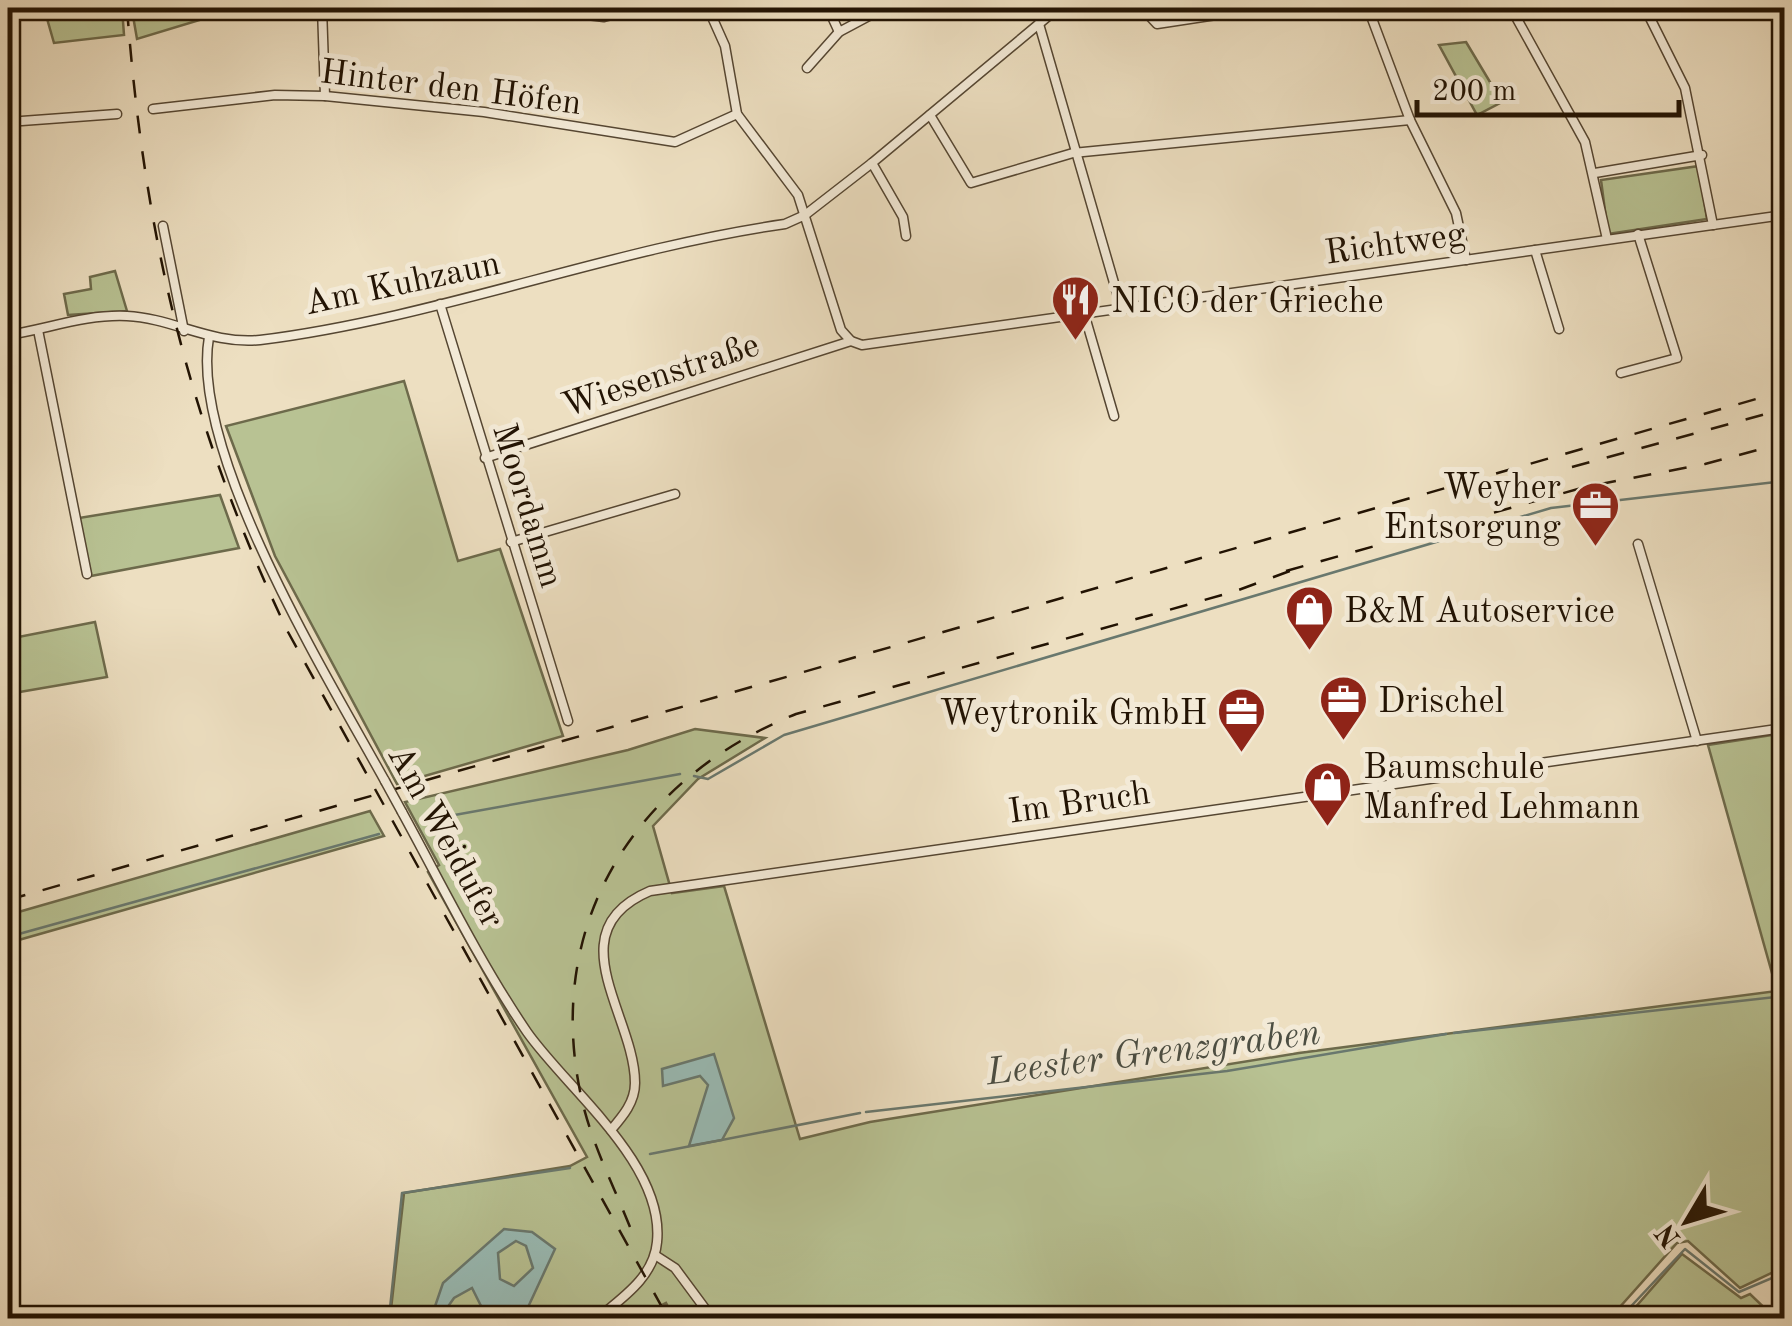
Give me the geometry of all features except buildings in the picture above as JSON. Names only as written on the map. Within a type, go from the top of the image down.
[{"type":"street","points":[[322,8],[325,96]]},
{"type":"street","points":[[529,8],[604,17],[638,8]]},
{"type":"street","points":[[708,8],[725,46],[737,114],[798,195],[841,330],[851,342]]},
{"type":"street","points":[[828,8],[839,32]]},
{"type":"street","points":[[807,68],[828,50],[839,32],[884,8]]},
{"type":"street","points":[[804,216],[1058,8]]},
{"type":"street","points":[[1142,8],[1156,24],[1262,8]]},
{"type":"street","points":[[1368,8],[1410,120],[1456,212],[1466,260]]},
{"type":"street","points":[[1511,8],[1585,142],[1607,239]]},
{"type":"street","points":[[1644,8],[1685,88],[1702,156],[1713,225]]},
{"type":"street","points":[[1039,24],[1073,153],[1121,308]]},
{"type":"street","name":"Hinter den Höfen","points":[[153,109],[275,96],[325,96],[484,112],[675,142],[737,114]]},
{"type":"street","points":[[8,122],[116,114]]},
{"type":"street","points":[[930,115],[970,183],[1073,153],[1410,120]]},
{"type":"street","points":[[1595,173],[1702,156]]},
{"type":"street","points":[[872,163],[903,217],[906,236]]},
{"type":"street","name":"Richtweg","points":[[851,342],[862,344],[1784,215]]},
{"type":"street","name":"Am Kuhzaun","points":[[8,335],[90,317],[131,316],[209,337],[255,340],[440,304],[784,224],[804,216]]},
{"type":"street","points":[[162,226],[184,330]]},
{"type":"street","points":[[1621,373],[1676,358],[1638,234]]},
{"type":"street","points":[[1535,250],[1559,329]]},
{"type":"street","name":"Moordamm","points":[[440,304],[568,721]]},
{"type":"street","points":[[1084,313],[1114,416]]},
{"type":"street","points":[[38,330],[88,574]]},
{"type":"street","name":"Am Weidufer","points":[[209,337],[205,360],[215,411],[245,508],[304,634],[528,1032],[611,1130],[640,1176],[658,1230],[655,1255]]},
{"type":"street","name":"Wiesenstraße","points":[[485,458],[851,342]]},
{"type":"street","points":[[511,542],[675,494]]},
{"type":"street","points":[[1638,544],[1697,740]]},
{"type":"street","name":"Im Bruch","points":[[611,1130],[629,1108],[635,1086],[604,970],[604,942],[622,910],[650,891],[1784,728]]},
{"type":"street","points":[[598,1318],[644,1276],[655,1255],[675,1268],[712,1318]]},
{"type":"green space","points":[[44,8],[122,8],[124,35],[54,43]]},
{"type":"green space","points":[[137,8],[239,8],[137,39],[133,16]]},
{"type":"green space","points":[[1466,42],[1502,102],[1477,115],[1439,45]]},
{"type":"green space","points":[[1699,166],[1707,219],[1608,234],[1601,180]]},
{"type":"green space","points":[[115,271],[127,311],[68,315],[64,294],[91,289],[90,277]]},
{"type":"green space","points":[[404,381],[458,561],[500,549],[563,736],[397,784],[275,556],[226,426]]},
{"type":"green space","points":[[220,495],[239,548],[91,576],[79,518]]},
{"type":"green space","points":[[95,622],[107,677],[8,694],[8,639]]},
{"type":"green space","points":[[695,729],[765,738],[698,779],[653,826],[672,893],[724,886],[800,1139],[870,1122],[1299,1053],[1777,991],[1708,745],[1784,733],[1784,1267],[1740,1288],[1688,1241],[1677,1243],[1610,1318],[674,1318],[666,1303],[636,1318],[390,1318],[404,1193],[570,1166],[587,1157],[428,872],[439,865],[405,802],[628,750]]},
{"type":"green space","points":[[370,811],[384,836],[8,943],[8,915]]},
{"type":"green space","points":[[1682,1254],[1741,1298],[1750,1294],[1775,1318],[1626,1318]]},
{"type":"water","points":[[714,1054],[734,1118],[722,1140],[689,1146],[708,1085],[700,1076],[663,1086],[662,1069]]},
{"type":"water","points":[[504,1229],[532,1232],[555,1249],[523,1318],[478,1318],[481,1306],[472,1288],[454,1298],[440,1318],[431,1318],[443,1283]],"holes":[[[516,1241],[526,1246],[533,1268],[514,1286],[500,1279],[498,1253]]]},
{"type":"waterway","points":[[694,776],[708,779],[784,735],[1551,508],[1784,481]]},
{"type":"waterway","points":[[449,816],[680,774]]},
{"type":"waterway","points":[[8,937],[379,834]]},
{"type":"waterway","name":"Leester Grenzgraben","points":[[1454,1033],[1784,996]]},
{"type":"waterway","name":"Leester Grenzgraben","points":[[866,1112],[1227,1071],[1446,1034]]},
{"type":"waterway","name":"Leester Grenzgraben","points":[[650,1154],[860,1113]]},
{"type":"waterway","name":"Leester Grenzgraben","points":[[389,1318],[402,1193],[570,1168]]},
{"type":"waterway","points":[[1620,1318],[1685,1249],[1739,1292],[1784,1273]]},
{"type":"railway","points":[[127,8],[145,172],[159,251],[198,404],[253,555],[288,632],[668,1318]]},
{"type":"railway","points":[[8,900],[1784,391]]},
{"type":"railway","points":[[1572,467],[1784,409]]},
{"type":"railway","points":[[1286,571],[1585,487],[1705,464],[1784,443]]},
{"type":"railway","points":[[630,1227],[584,1108],[573,1028],[577,968],[592,913],[616,862],[649,816],[691,775],[740,741],[796,714],[1233,592],[1298,568]]},
{"type":"place","name":"NICO der Grieche","points":[[1076,342]]},
{"type":"place","name":"Weyher Entsorgung","points":[[1596,548]]},
{"type":"place","name":"B&M Autoservice","points":[[1309,652]]},
{"type":"place","name":"Drischel","points":[[1343,742]]},
{"type":"place","name":"Weytronik GmbH","points":[[1242,754]]},
{"type":"place","name":"Baumschule Manfred Lehmann","points":[[1328,828]]}]
